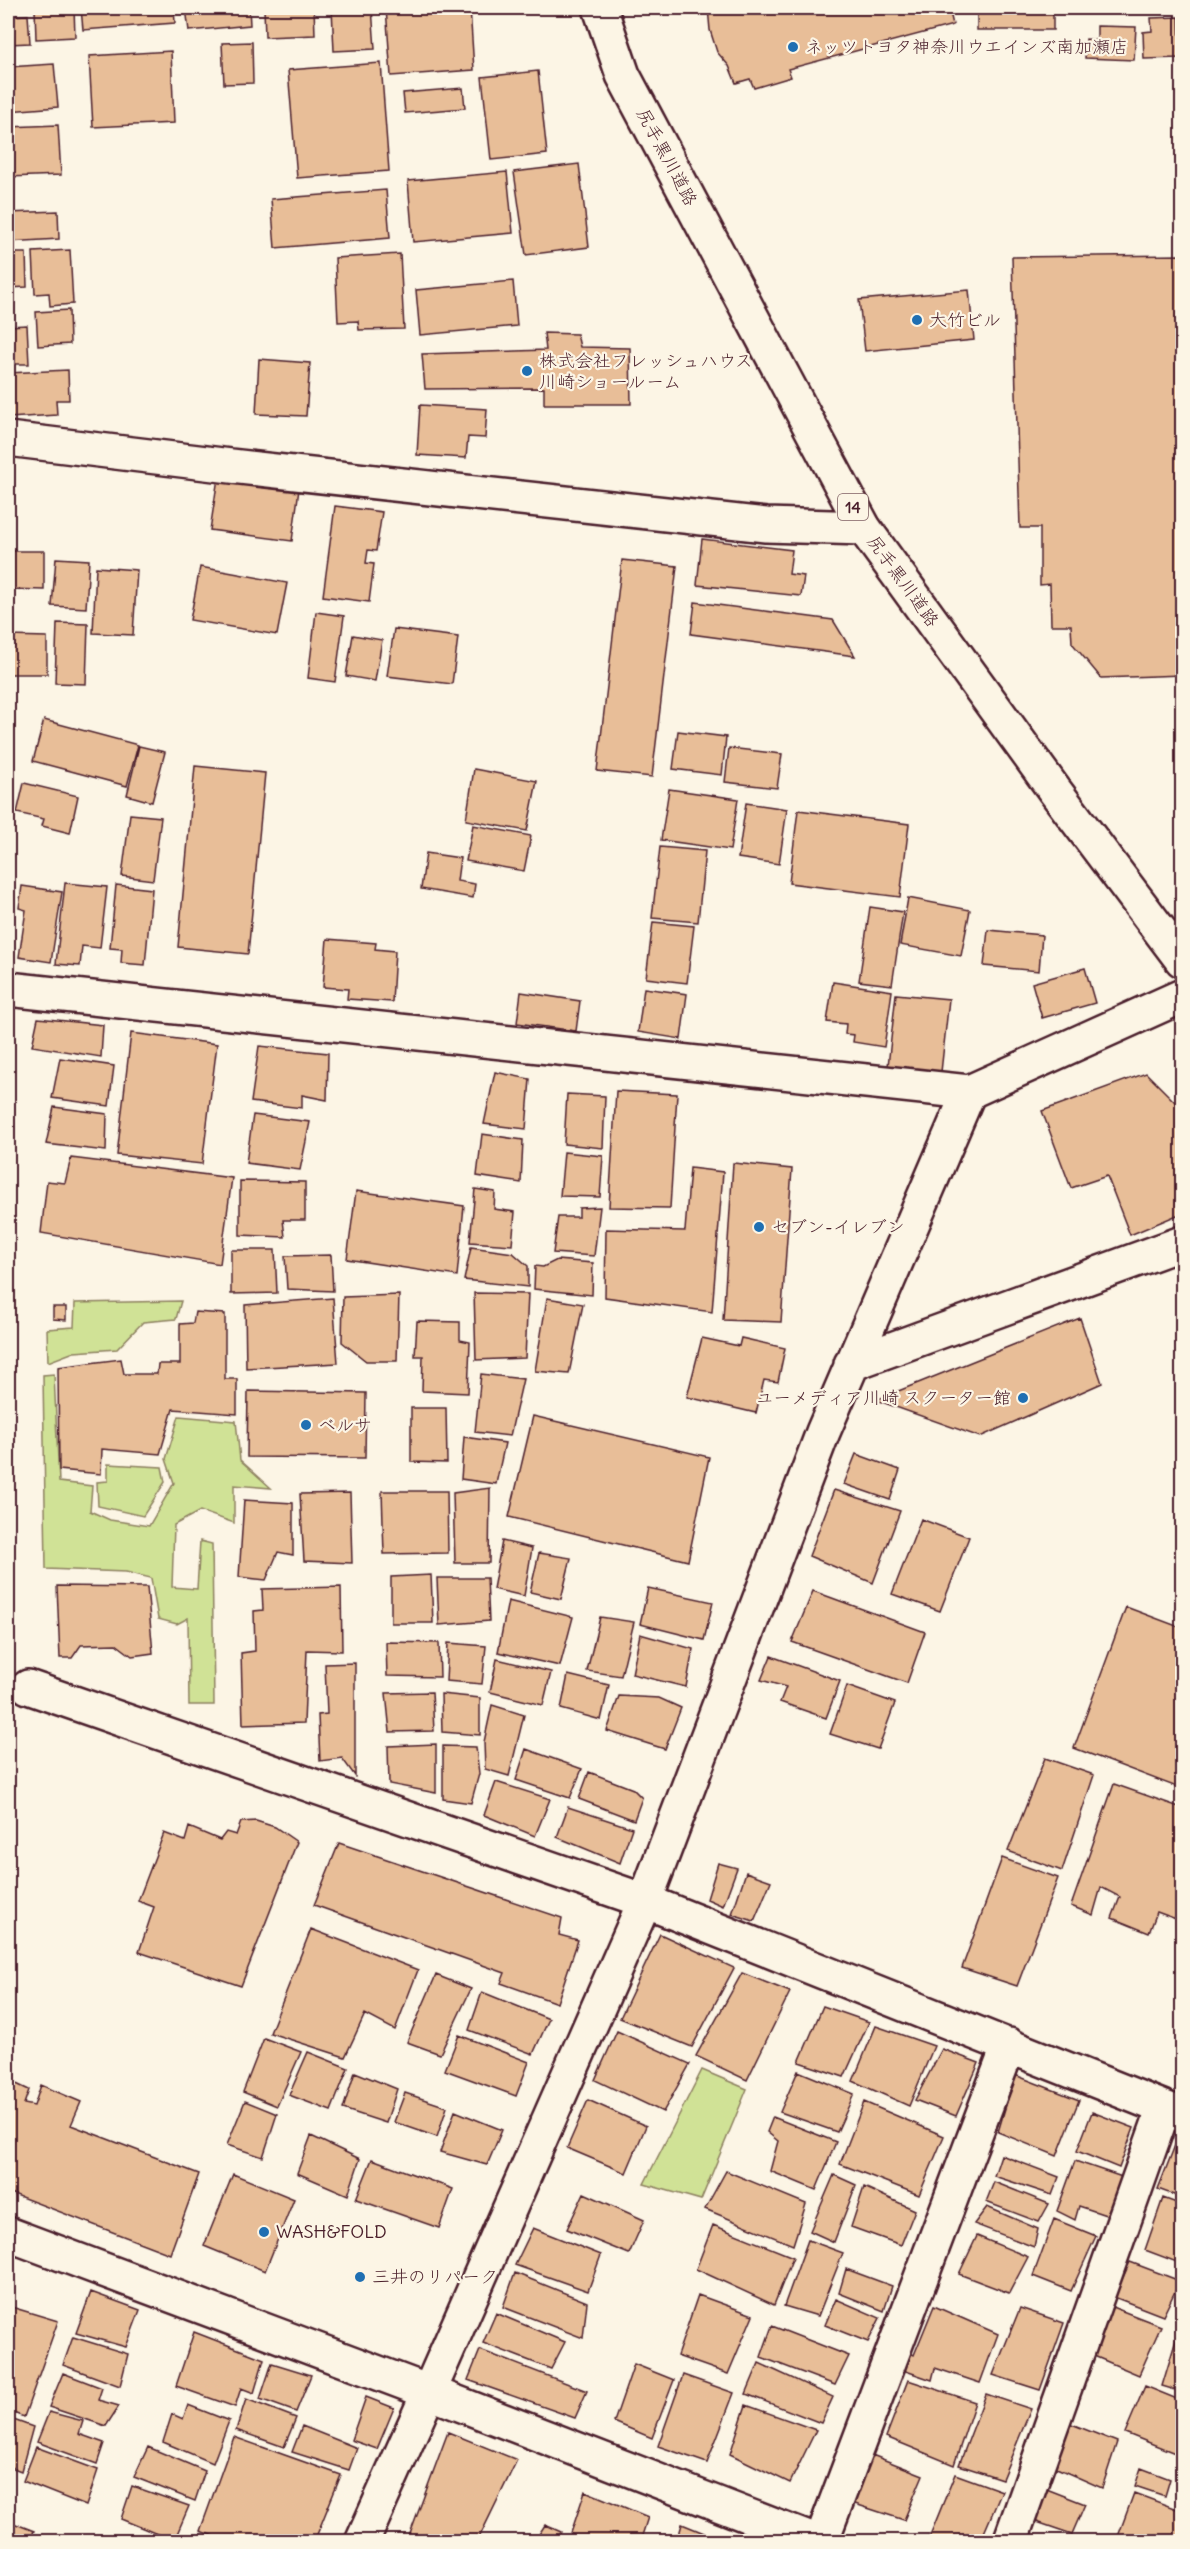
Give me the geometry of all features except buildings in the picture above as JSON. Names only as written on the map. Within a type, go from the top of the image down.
[{"type":"street","name":"尻手黒川道路","points":[[600,8],[623,75],[864,528],[1054,791],[1182,960]]},
{"type":"street","points":[[8,439],[754,524],[864,528]]},
{"type":"street","points":[[8,989],[969,1092],[1182,996]]},
{"type":"street","points":[[363,2541],[645,1901],[810,1465],[851,1364],[969,1092]]},
{"type":"street","points":[[851,1364],[1182,1243]]},
{"type":"street","points":[[28,1687],[645,1901],[1173,2111],[1010,2541]]},
{"type":"street","points":[[8,2234],[819,2541],[1009,2045]]},
{"type":"green space","points":[[181,1301],[176,1319],[143,1322],[117,1349],[74,1352],[48,1362],[47,1329],[74,1327],[75,1303]]},
{"type":"green space","points":[[54,1374],[59,1482],[92,1486],[90,1511],[110,1520],[149,1526],[174,1483],[166,1459],[179,1416],[236,1421],[240,1460],[271,1488],[234,1485],[234,1523],[200,1511],[174,1525],[172,1587],[197,1589],[200,1541],[212,1544],[214,1705],[189,1705],[188,1618],[177,1624],[158,1619],[151,1578],[126,1572],[46,1569],[43,1375]]},
{"type":"green space","points":[[108,1464],[162,1467],[165,1482],[143,1516],[98,1506],[97,1482],[108,1481]]},
{"type":"green space","points":[[702,2070],[747,2089],[701,2200],[644,2184]]},
{"type":"place","name":"ネッツトヨタ神奈川ウエインズ南加瀬店","points":[[793,47]]},
{"type":"place","name":"大竹ビル","points":[[917,320]]},
{"type":"place","name":"株式会社フレッシュハウス 川崎ショールーム","points":[[527,371]]},
{"type":"place","name":"セブン-イレブン","points":[[759,1227]]},
{"type":"place","name":"ユーメディア川崎 スクーター館","points":[[1023,1398]]},
{"type":"place","name":"ベルサ","points":[[306,1425]]},
{"type":"place","name":"WASH&FOLD","points":[[264,2232]]},
{"type":"place","name":"三井のリパーク","points":[[360,2277]]}]
